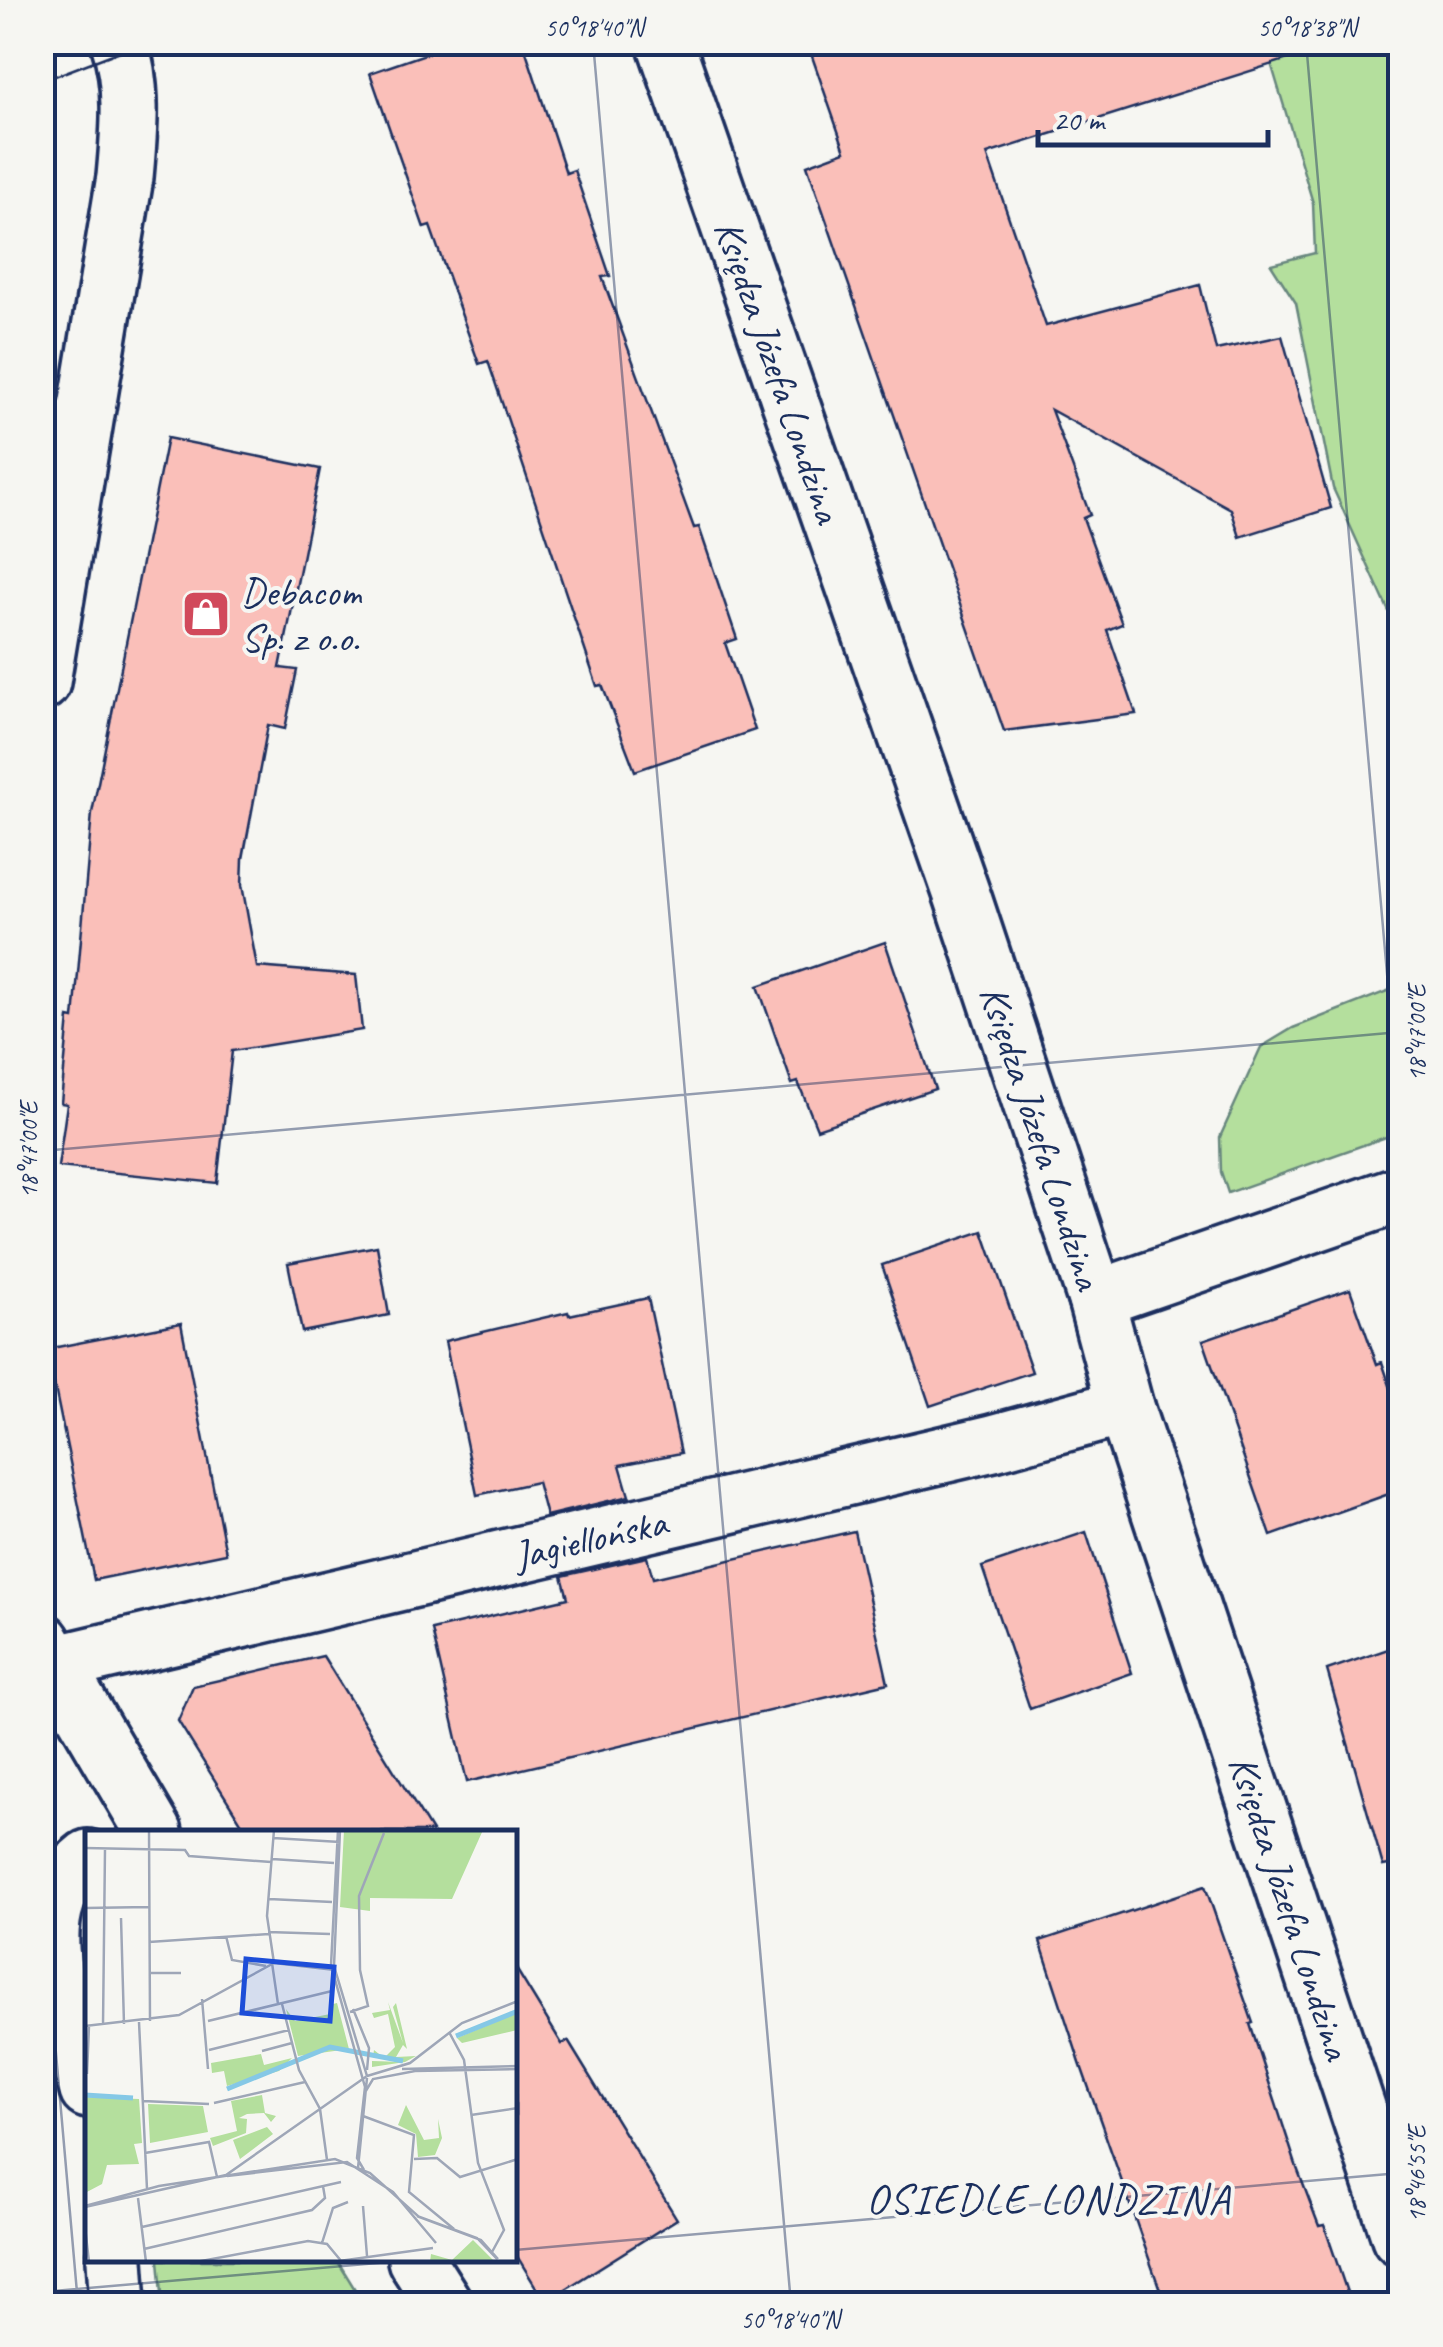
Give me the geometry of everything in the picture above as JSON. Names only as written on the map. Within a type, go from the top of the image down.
[{"type":"street","points":[[42,682],[125,177],[129,130],[127,78],[119,42]]},
{"type":"street","name":"Księdza Józefa Londzina","points":[[665,42],[962,895],[1096,1299],[1124,1407],[1400,2237]]},
{"type":"street","points":[[1096,1299],[1400,1194]]},
{"type":"street","name":"Jagiellońska","points":[[48,1653],[993,1443],[1124,1407]]},
{"type":"street","points":[[48,1653],[145,1829]]},
{"type":"street","points":[[85,1860],[74,1868],[57,1892],[51,1922],[52,1963],[85,2079]]},
{"type":"street","points":[[115,2262],[118,2304]]},
{"type":"street","points":[[417,2262],[444,2304]]},
{"type":"green space","points":[[1265,43],[1400,43],[1400,636],[1333,488],[1296,303],[1271,264],[1315,253],[1313,203]]},
{"type":"green space","points":[[1400,986],[1400,1132],[1228,1193],[1221,1172],[1220,1137],[1261,1047],[1293,1028]]},
{"type":"green space","points":[[159,2262],[338,2262],[364,2304],[163,2304]]},
{"type":"building","points":[[460,42],[523,42],[566,173],[574,170],[610,276],[602,277],[694,528],[699,527],[737,639],[725,643],[755,730],[635,771],[602,685],[597,686],[488,361],[479,364],[430,226],[424,228],[370,73]]},
{"type":"building","points":[[807,42],[1296,42],[1298,56],[987,154],[1046,326],[1200,285],[1216,350],[1282,336],[1331,508],[1240,537],[1231,509],[1051,410],[1090,515],[1083,518],[1122,624],[1107,630],[1136,714],[1004,731],[807,165],[845,151]]},
{"type":"building","points":[[167,438],[320,469],[280,668],[297,670],[285,729],[268,725],[243,859],[242,885],[257,967],[356,975],[362,1030],[232,1051],[217,1183],[58,1167],[67,1104],[61,1103],[69,1018],[74,1019],[92,813]]},
{"type":"building","points":[[885,942],[935,1089],[817,1129],[798,1082],[792,1084],[758,986]]},
{"type":"building","points":[[983,1231],[1032,1372],[930,1406],[882,1265]]},
{"type":"building","points":[[377,1246],[389,1315],[302,1332],[288,1263]]},
{"type":"building","points":[[1350,1289],[1400,1415],[1400,1490],[1271,1536],[1203,1340]]},
{"type":"building","points":[[648,1298],[681,1453],[620,1465],[629,1496],[546,1516],[537,1482],[477,1495],[445,1341]]},
{"type":"building","points":[[181,1323],[226,1553],[94,1580],[47,1349]]},
{"type":"building","points":[[854,1531],[888,1683],[467,1782],[432,1630],[568,1598],[562,1576],[647,1557],[653,1578]]},
{"type":"building","points":[[1086,1532],[1132,1673],[1030,1709],[982,1567]]},
{"type":"building","points":[[1388,1649],[1400,1683],[1400,1863],[1383,1866],[1327,1670]]},
{"type":"building","points":[[323,1656],[431,1830],[246,1830],[178,1721],[193,1686]]},
{"type":"building","points":[[1205,1886],[1253,2023],[1250,2024],[1297,2168],[1319,2226],[1324,2225],[1351,2304],[1165,2304],[1080,2063],[1040,1941]]},
{"type":"building","points":[[518,1972],[562,2044],[568,2041],[677,2219],[545,2302],[518,2258]]},
{"type":"tram line","points":[[42,81],[144,42]]},
{"type":"place","name":"Debacom Sp. z o.o.","points":[[206,614]]},
{"type":"district","name":"OSIEDLE LONDZINA","points":[[1049,2198]]}]
